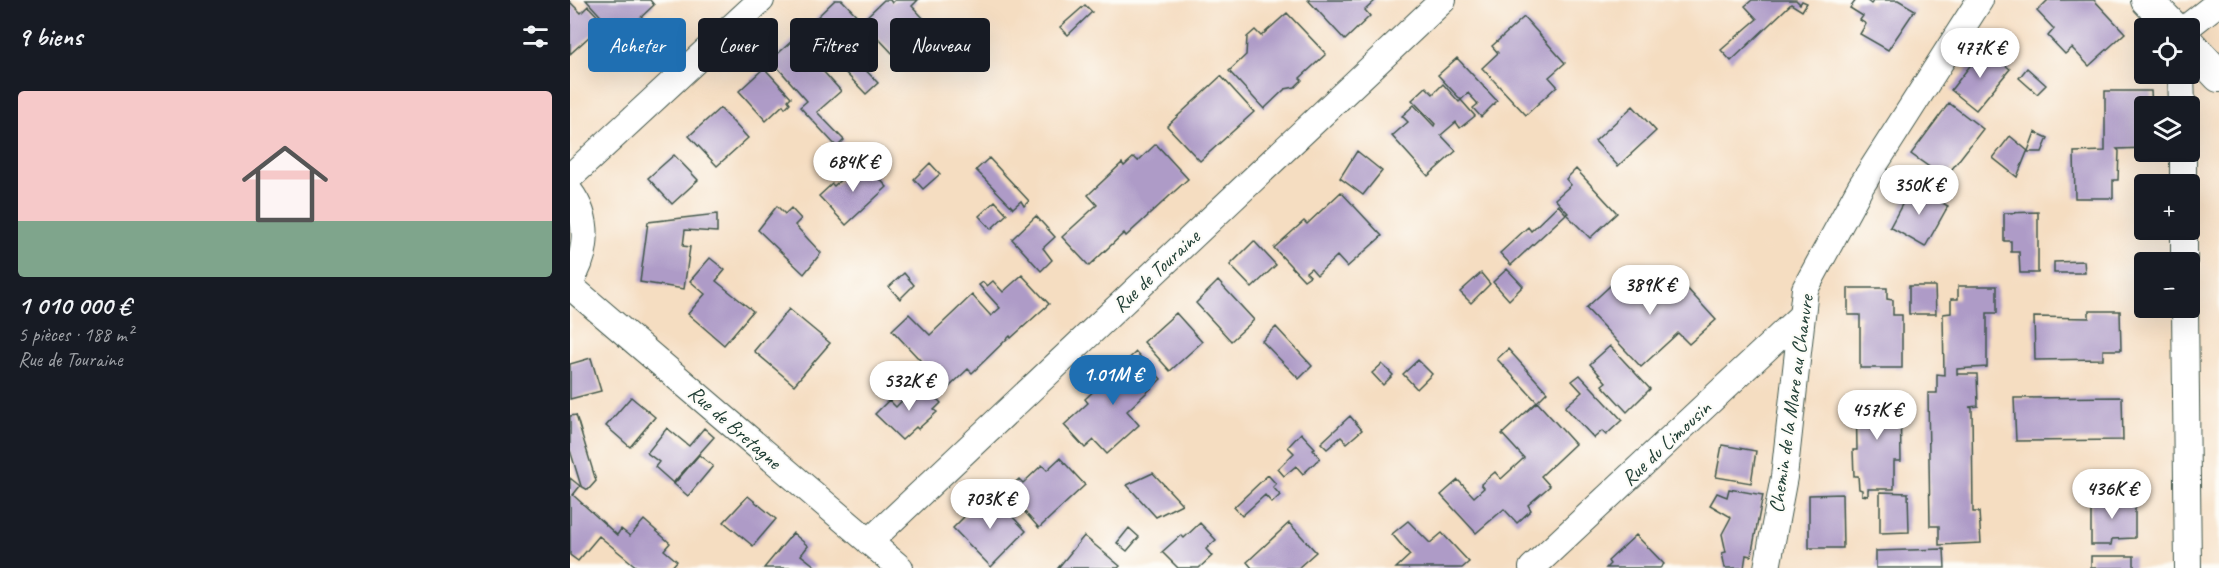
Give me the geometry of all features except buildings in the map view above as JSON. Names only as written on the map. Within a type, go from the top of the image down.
[{"type":"street","points":[[570,177],[761,0]]},
{"type":"street","name":"Rue de Touraine","points":[[869,542],[1443,0]]},
{"type":"street","name":"Chemin de la Mare au Chanvre","points":[[1767,568],[1784,477],[1800,317],[1805,289],[1861,186],[1980,0]]},
{"type":"street","points":[[2147,0],[2164,18]]},
{"type":"street","points":[[2199,18],[2219,2]]},
{"type":"street","points":[[2200,56],[2219,76]]},
{"type":"street","points":[[570,192],[581,212],[585,231],[585,250],[570,284]]},
{"type":"street","name":"Rue de Bretagne","points":[[570,284],[900,568]]},
{"type":"street","name":"Rue du Limousin","points":[[1532,568],[1800,317]]},
{"type":"street","points":[[2185,318],[2188,568]]}]
